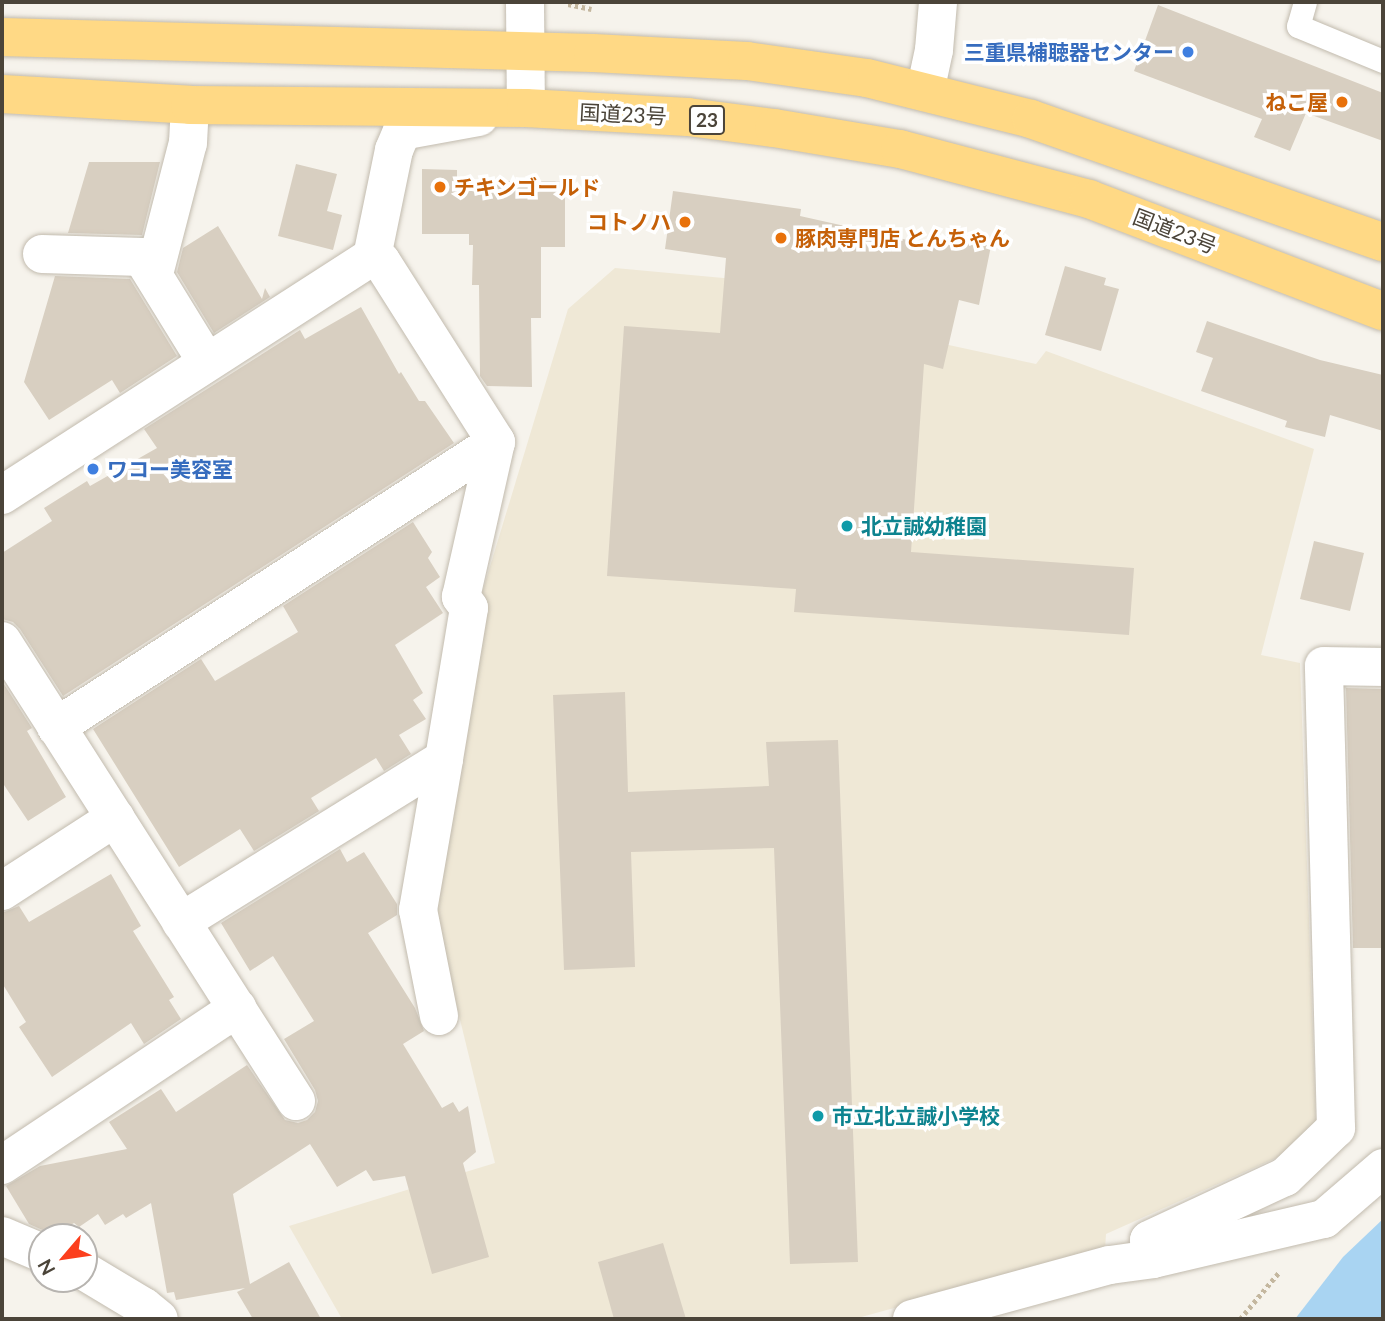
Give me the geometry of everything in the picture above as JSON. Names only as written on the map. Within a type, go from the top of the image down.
[{"type":"highway","points":[[2,37],[526,50],[747,61],[866,78],[1031,119],[1381,234]]},
{"type":"highway","name":"国道23号","points":[[2,94],[190,105],[526,108],[688,117],[900,149],[1089,199],[1383,311]]},
{"type":"street","points":[[2,495],[206,361],[372,257],[394,150],[401,131],[526,108],[525,2]]},
{"type":"street","points":[[925,92],[934,50],[938,2]]},
{"type":"street","points":[[154,274],[188,144],[190,105]]},
{"type":"street","points":[[42,254],[142,257],[206,361]]},
{"type":"street","points":[[372,257],[381,261],[496,442],[461,597],[469,608],[418,910],[439,1016]]},
{"type":"street","points":[[56,727],[496,442]]},
{"type":"street","points":[[2,641],[296,1101]]},
{"type":"street","points":[[1153,1259],[1149,1240],[1285,1177],[1336,1128],[1324,666],[1383,667]]},
{"type":"street","points":[[181,922],[444,759]]},
{"type":"street","points":[[2,891],[115,818]]},
{"type":"street","points":[[2,1165],[237,1008]]},
{"type":"street","points":[[912,1319],[1110,1265],[1153,1259],[1324,1219],[1383,1168]]},
{"type":"street","points":[[2,1236],[28,1247]]},
{"type":"street","points":[[98,1279],[159,1319]]},
{"type":"lane","points":[[1305,2],[1298,26],[1383,61]]},
{"type":"shaded area","points":[[615,268],[787,284],[787,310],[1036,364],[1046,351],[1314,449],[1261,655],[1300,663],[1316,1123],[1285,1154],[1106,1234],[1105,1250],[854,1319],[342,1319],[289,1226],[495,1163],[434,913],[487,606],[482,593],[568,309]]},
{"type":"water","points":[[1383,1219],[1383,1319],[1295,1319],[1343,1257]]},
{"type":"building","points":[[1158,5],[1383,93],[1383,141],[1306,113],[1290,151],[1254,137],[1262,119],[1134,71]]},
{"type":"building","points":[[89,162],[160,162],[142,235],[68,233]]},
{"type":"building","points":[[296,164],[337,174],[327,211],[342,215],[333,250],[278,236]]},
{"type":"building","points":[[422,169],[457,170],[457,181],[565,181],[565,247],[541,247],[541,318],[531,318],[532,387],[487,386],[480,376],[479,285],[472,285],[473,245],[469,245],[469,234],[422,234]]},
{"type":"building","points":[[673,191],[801,209],[800,216],[939,247],[942,235],[991,246],[979,305],[959,300],[943,369],[924,364],[911,552],[1134,568],[1129,635],[794,612],[796,589],[607,576],[624,326],[720,333],[726,258],[665,249]]},
{"type":"building","points":[[218,226],[262,299],[265,288],[270,297],[214,333],[177,272],[183,248]]},
{"type":"building","points":[[1065,266],[1106,278],[1104,285],[1119,289],[1101,351],[1045,335]]},
{"type":"building","points":[[55,276],[130,279],[177,356],[120,393],[112,380],[49,420],[24,382]]},
{"type":"building","points":[[361,307],[399,374],[401,372],[419,401],[425,401],[454,443],[63,696],[20,629],[13,622],[2,619],[2,553],[52,521],[44,508],[87,481],[90,486],[157,448],[144,429],[300,330],[305,339]]},
{"type":"building","points":[[1207,321],[1320,360],[1383,375],[1383,431],[1330,415],[1325,437],[1285,427],[1287,421],[1201,391],[1213,358],[1196,352]]},
{"type":"building","points":[[413,522],[432,552],[428,558],[440,577],[426,587],[443,613],[395,645],[423,693],[413,700],[426,719],[399,735],[411,754],[384,771],[376,758],[311,798],[319,811],[254,851],[240,829],[179,867],[93,729],[201,659],[215,681],[298,632],[283,606]]},
{"type":"building","points":[[1314,541],[1364,553],[1350,611],[1300,599]]},
{"type":"building","points":[[2,681],[32,728],[27,731],[66,797],[28,821],[2,782]]},
{"type":"building","points":[[1346,688],[1383,689],[1383,948],[1353,948]]},
{"type":"building","name":"市立北立誠小学校","points":[[625,692],[628,792],[769,786],[766,742],[838,740],[858,1262],[790,1264],[774,848],[631,852],[635,967],[564,970],[553,695]]},
{"type":"building","points":[[340,849],[347,862],[364,852],[397,904],[397,915],[368,933],[415,1008],[424,1031],[403,1044],[442,1108],[453,1102],[459,1112],[468,1106],[476,1152],[463,1163],[489,1257],[432,1274],[405,1176],[373,1181],[366,1170],[337,1187],[310,1144],[233,1194],[250,1284],[289,1262],[321,1319],[253,1319],[237,1292],[245,1288],[176,1300],[174,1292],[167,1293],[151,1203],[126,1218],[123,1214],[105,1225],[98,1214],[85,1223],[28,1223],[6,1186],[40,1166],[127,1149],[109,1122],[161,1089],[176,1112],[247,1065],[285,1120],[298,1123],[307,1120],[315,1112],[318,1101],[315,1090],[284,1039],[314,1021],[273,956],[250,971],[221,923]]},
{"type":"building","points":[[111,874],[141,926],[133,931],[174,997],[169,1000],[181,1019],[144,1044],[131,1023],[52,1077],[19,1027],[26,1022],[2,983],[2,913],[19,906],[29,922]]},
{"type":"building","points":[[663,1243],[686,1319],[614,1319],[598,1262]]},
{"type":"place","name":"三重県補聴器センター","points":[[1188,52]]},
{"type":"place","name":"ねこ屋","points":[[1342,102]]},
{"type":"place","name":"チキンゴールド","points":[[440,187]]},
{"type":"place","name":"コトノハ","points":[[685,222]]},
{"type":"place","name":"豚肉専門店 とんちゃん","points":[[781,238]]},
{"type":"place","name":"ワコー美容室","points":[[93,469]]},
{"type":"place","name":"北立誠幼稚園","points":[[847,526]]},
{"type":"place","name":"市立北立誠小学校","points":[[818,1116]]}]
